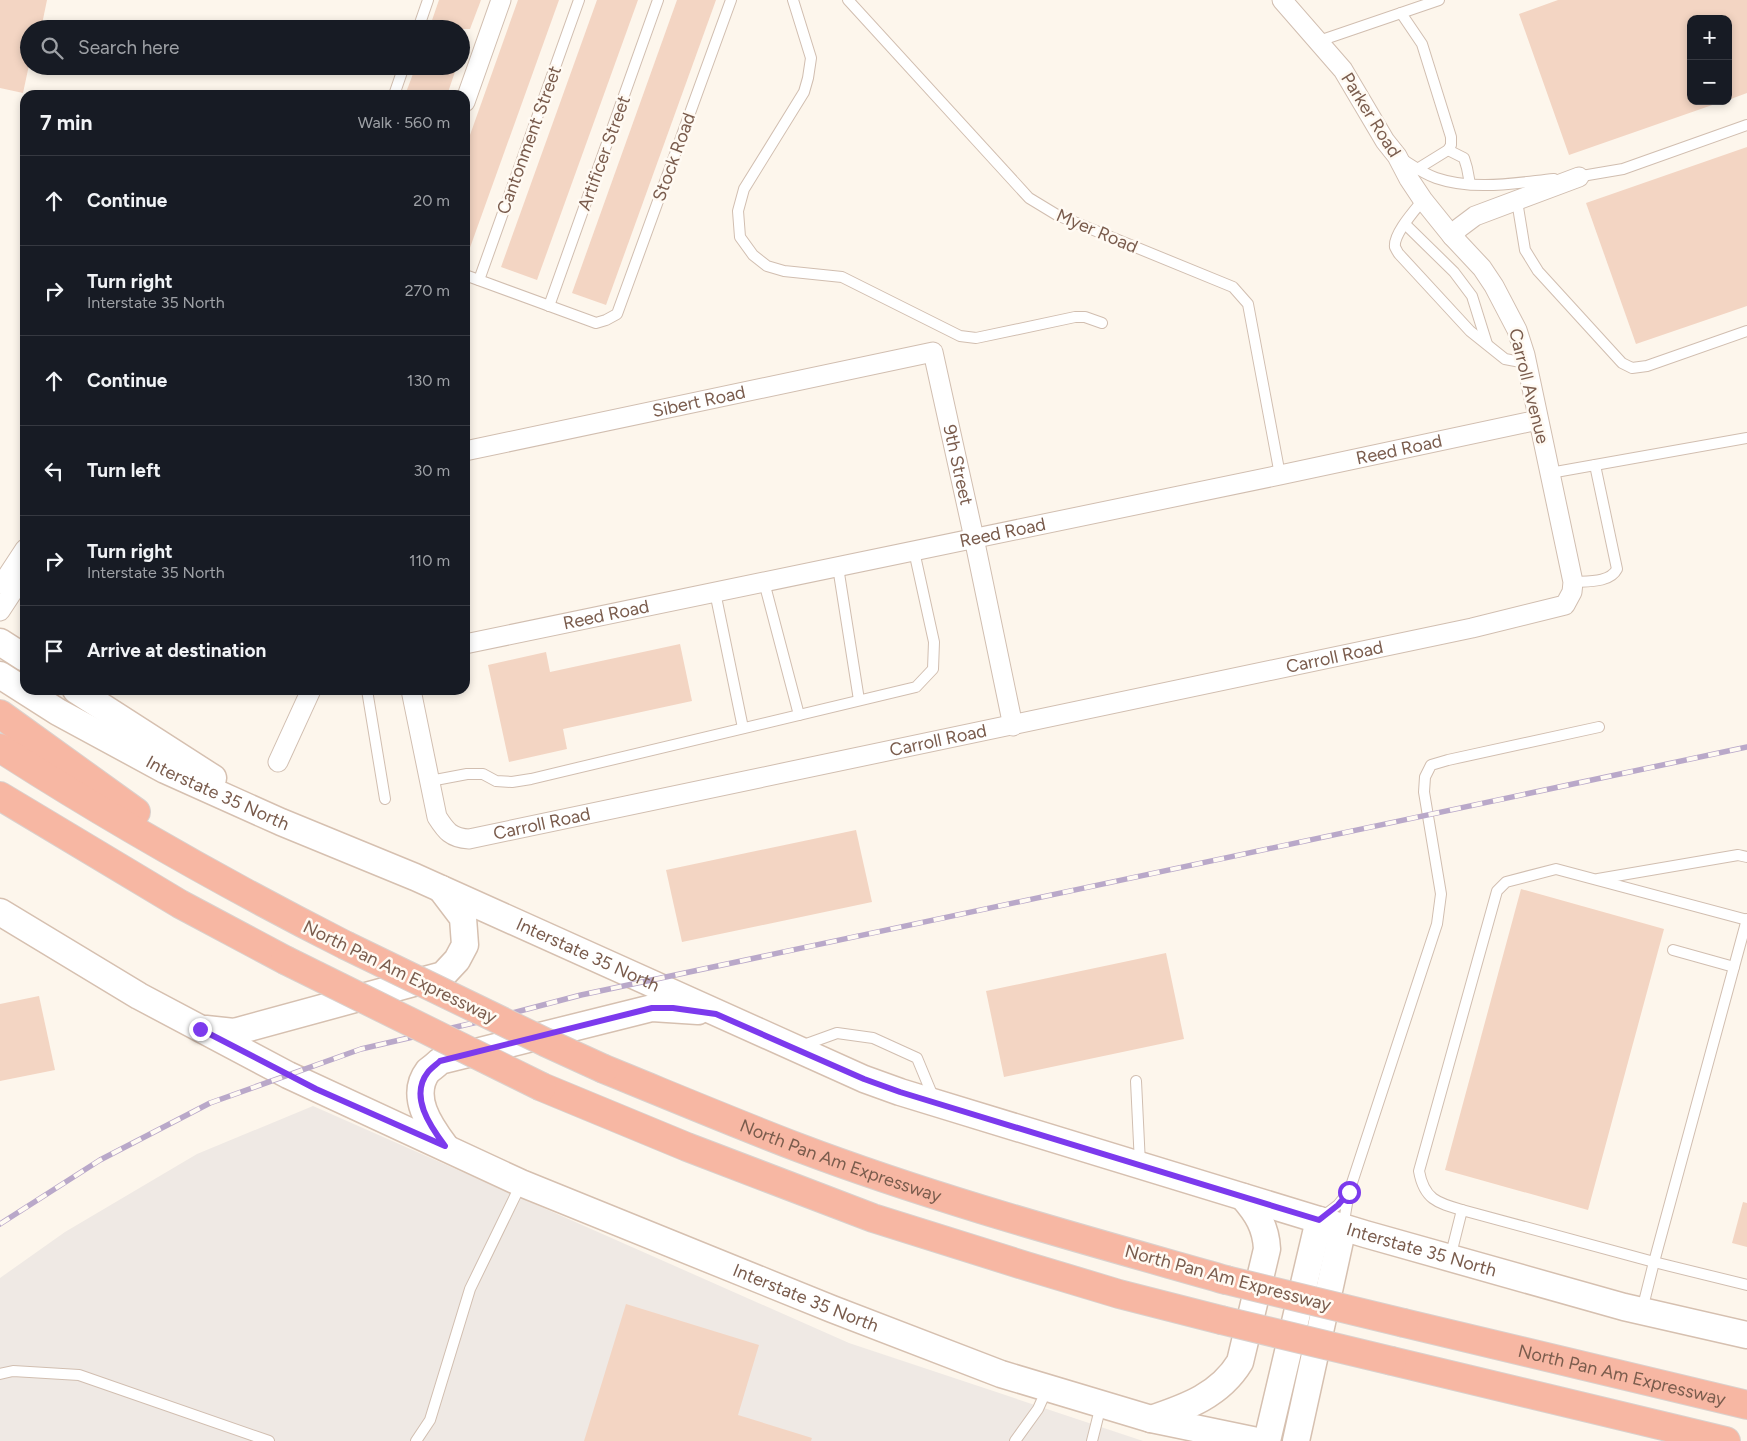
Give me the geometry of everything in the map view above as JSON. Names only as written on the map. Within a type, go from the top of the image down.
[{"type":"highway","points":[[0,714],[117,799],[299,922]]},
{"type":"highway","name":"North Pan Am Expressway","points":[[0,748],[211,875],[345,946],[604,1069],[798,1147],[895,1181],[1069,1236],[1226,1280],[1747,1405]]},
{"type":"highway","points":[[0,796],[180,904],[285,960],[542,1087],[688,1147],[873,1218],[1120,1294],[1726,1441]]},
{"type":"highway","points":[[0,814],[53,847],[103,874],[180,904]]},
{"type":"main road","points":[[0,642],[20,655]]},
{"type":"main road","name":"Interstate 35 North","points":[[0,675],[20,688]]},
{"type":"main road","name":"Interstate 35 North","points":[[31,695],[58,712],[165,770],[281,822],[440,888],[646,980],[716,1014],[864,1079],[1343,1228],[1624,1307],[1747,1336]]},
{"type":"main road","points":[[84,695],[281,822]]},
{"type":"main road","points":[[200,1029],[234,1032],[443,975],[457,960],[465,945],[462,918],[440,888]]},
{"type":"main road","name":"Interstate 35 North","points":[[0,912],[138,996],[200,1029],[316,1089],[445,1146],[521,1183],[853,1317],[1001,1374],[1151,1419],[1257,1441]]},
{"type":"main road","points":[[445,1146],[429,1125],[422,1108],[421,1089],[428,1072],[440,1061],[652,1008],[716,1014]]},
{"type":"main road","points":[[1151,1419],[1175,1411],[1207,1396],[1232,1375],[1240,1362],[1267,1249],[1267,1234],[1254,1209],[1243,1197]]},
{"type":"main road","points":[[1267,1441],[1319,1220]]},
{"type":"main road","points":[[1296,1441],[1343,1228]]},
{"type":"main road","points":[[1151,1419],[1188,1441]]},
{"type":"street","points":[[469,90],[502,0]]},
{"type":"street","name":"Parker Road","points":[[1282,0],[1343,70],[1385,141],[1412,173],[1423,200],[1452,236]]},
{"type":"street","points":[[1452,236],[1475,216],[1579,177]]},
{"type":"street","name":"Carroll Avenue","points":[[1452,236],[1482,268],[1494,286],[1517,330],[1550,473],[1571,590]]},
{"type":"street","name":"Sibert Road","points":[[470,450],[933,352]]},
{"type":"street","name":"9th Street","points":[[933,352],[1013,726]]},
{"type":"street","name":"Reed Road","points":[[470,643],[1538,420]]},
{"type":"street","points":[[0,588],[20,558]]},
{"type":"street","points":[[0,611],[20,581]]},
{"type":"street","name":"Carroll Road","points":[[412,695],[437,817],[446,831],[459,838],[469,839],[1472,628],[1565,605],[1571,590]]},
{"type":"street","points":[[278,762],[309,695]]},
{"type":"lane","points":[[421,20],[428,0]]},
{"type":"lane","name":"Cantonment Street","points":[[479,280],[579,0]]},
{"type":"lane","name":"Artificer Street","points":[[549,306],[658,0]]},
{"type":"lane","name":"Stock Road","points":[[549,306],[596,323],[617,314],[731,0]]},
{"type":"lane","points":[[793,0],[810,58],[808,78],[804,92],[744,189],[738,211],[740,237],[753,255],[767,266],[784,272],[842,277],[960,336],[976,338],[1075,317],[1085,317],[1102,323]]},
{"type":"lane","name":"Myer Road","points":[[848,0],[1029,198],[1057,215],[1233,287],[1248,304],[1280,475]]},
{"type":"lane","points":[[1319,41],[1439,0]]},
{"type":"lane","points":[[1401,13],[1422,44],[1451,137],[1451,144],[1448,150],[1412,173]]},
{"type":"lane","points":[[396,90],[401,75]]},
{"type":"lane","points":[[1412,173],[1470,184],[1500,186],[1579,177],[1623,168],[1747,125]]},
{"type":"lane","points":[[1448,150],[1464,158],[1468,168],[1470,184]]},
{"type":"lane","points":[[1423,200],[1396,239],[1395,247],[1399,254],[1470,330],[1505,358],[1526,363]]},
{"type":"lane","points":[[1517,201],[1525,250],[1538,271],[1622,363],[1632,368],[1647,366],[1747,331]]},
{"type":"lane","points":[[1405,224],[1454,272],[1472,296],[1487,344]]},
{"type":"lane","points":[[470,277],[549,306]]},
{"type":"lane","points":[[1550,473],[1747,438]]},
{"type":"lane","points":[[1571,590],[1607,578],[1614,574],[1616,569],[1616,561],[1595,465]]},
{"type":"lane","points":[[430,781],[467,774],[483,774],[496,781],[522,781],[916,687],[933,669],[934,642],[914,551]]},
{"type":"lane","points":[[838,566],[859,700]]},
{"type":"lane","points":[[764,582],[799,715]]},
{"type":"lane","points":[[715,592],[743,728]]},
{"type":"lane","points":[[368,695],[385,799]]},
{"type":"lane","points":[[1343,1228],[1349,1192],[1437,924],[1441,894],[1424,792],[1425,777],[1431,766],[1448,760],[1598,726]]},
{"type":"lane","points":[[1595,879],[1738,855],[1747,857]]},
{"type":"lane","points":[[1641,1310],[1654,1262],[1734,967],[1747,919],[1556,869],[1506,882],[1497,891],[1419,1172],[1422,1186],[1432,1198],[1444,1205],[1654,1262],[1747,1285]]},
{"type":"lane","points":[[1673,950],[1734,967]]},
{"type":"lane","points":[[795,1049],[837,1033],[873,1038],[918,1058],[935,1102]]},
{"type":"lane","points":[[1136,1081],[1140,1165]]},
{"type":"lane","points":[[417,1441],[430,1420],[470,1289],[521,1183]]},
{"type":"lane","points":[[1319,1220],[1338,1205],[1349,1192]]},
{"type":"lane","points":[[1450,1258],[1462,1210]]},
{"type":"lane","points":[[0,1374],[13,1371],[79,1375],[269,1441]]},
{"type":"lane","points":[[1015,1441],[1038,1409],[1047,1388]]},
{"type":"lane","points":[[1092,1441],[1101,1404]]},
{"type":"shaded area","points":[[313,1106],[849,1343],[1143,1441],[0,1441],[0,1278],[65,1232],[197,1154]]},
{"type":"building","points":[[0,0],[47,0],[43,20],[20,20],[20,75],[27,75],[24,90],[20,90],[20,92],[0,88]]},
{"type":"building","points":[[439,0],[481,0],[470,29],[470,20],[432,20]]},
{"type":"building","points":[[518,0],[559,0],[470,248],[470,135]]},
{"type":"building","points":[[597,0],[638,0],[537,280],[501,267]]},
{"type":"building","points":[[677,0],[716,0],[606,305],[572,293]]},
{"type":"building","points":[[1558,0],[1747,0],[1747,93],[1732,99],[1732,15],[1687,15],[1687,105],[1712,105],[1569,155],[1519,14]]},
{"type":"building","points":[[413,75],[454,75],[449,90],[407,90]]},
{"type":"building","points":[[1747,147],[1747,306],[1636,344],[1586,203]]},
{"type":"building","points":[[680,644],[692,701],[563,729],[567,749],[509,762],[488,665],[546,652],[550,672]]},
{"type":"building","points":[[856,830],[872,902],[682,942],[666,870]]},
{"type":"building","points":[[1521,889],[1664,929],[1588,1210],[1445,1170]]},
{"type":"building","points":[[1166,953],[1184,1039],[1004,1077],[986,991]]},
{"type":"building","points":[[39,996],[55,1070],[0,1081],[0,1004]]},
{"type":"building","points":[[1743,1202],[1747,1203],[1747,1247],[1732,1243]]},
{"type":"building","points":[[626,1304],[759,1345],[738,1415],[812,1438],[811,1441],[584,1441]]},
{"type":"railway","points":[[0,1224],[100,1160],[210,1103],[361,1049],[482,1021],[581,995],[1747,747]]},
{"type":"route","points":[[200,1029],[316,1089],[445,1146],[429,1125],[422,1108],[421,1089],[428,1072],[440,1061],[652,1008],[673,1008],[716,1014],[864,1079],[900,1092],[1319,1220],[1338,1205],[1349,1192]]}]
